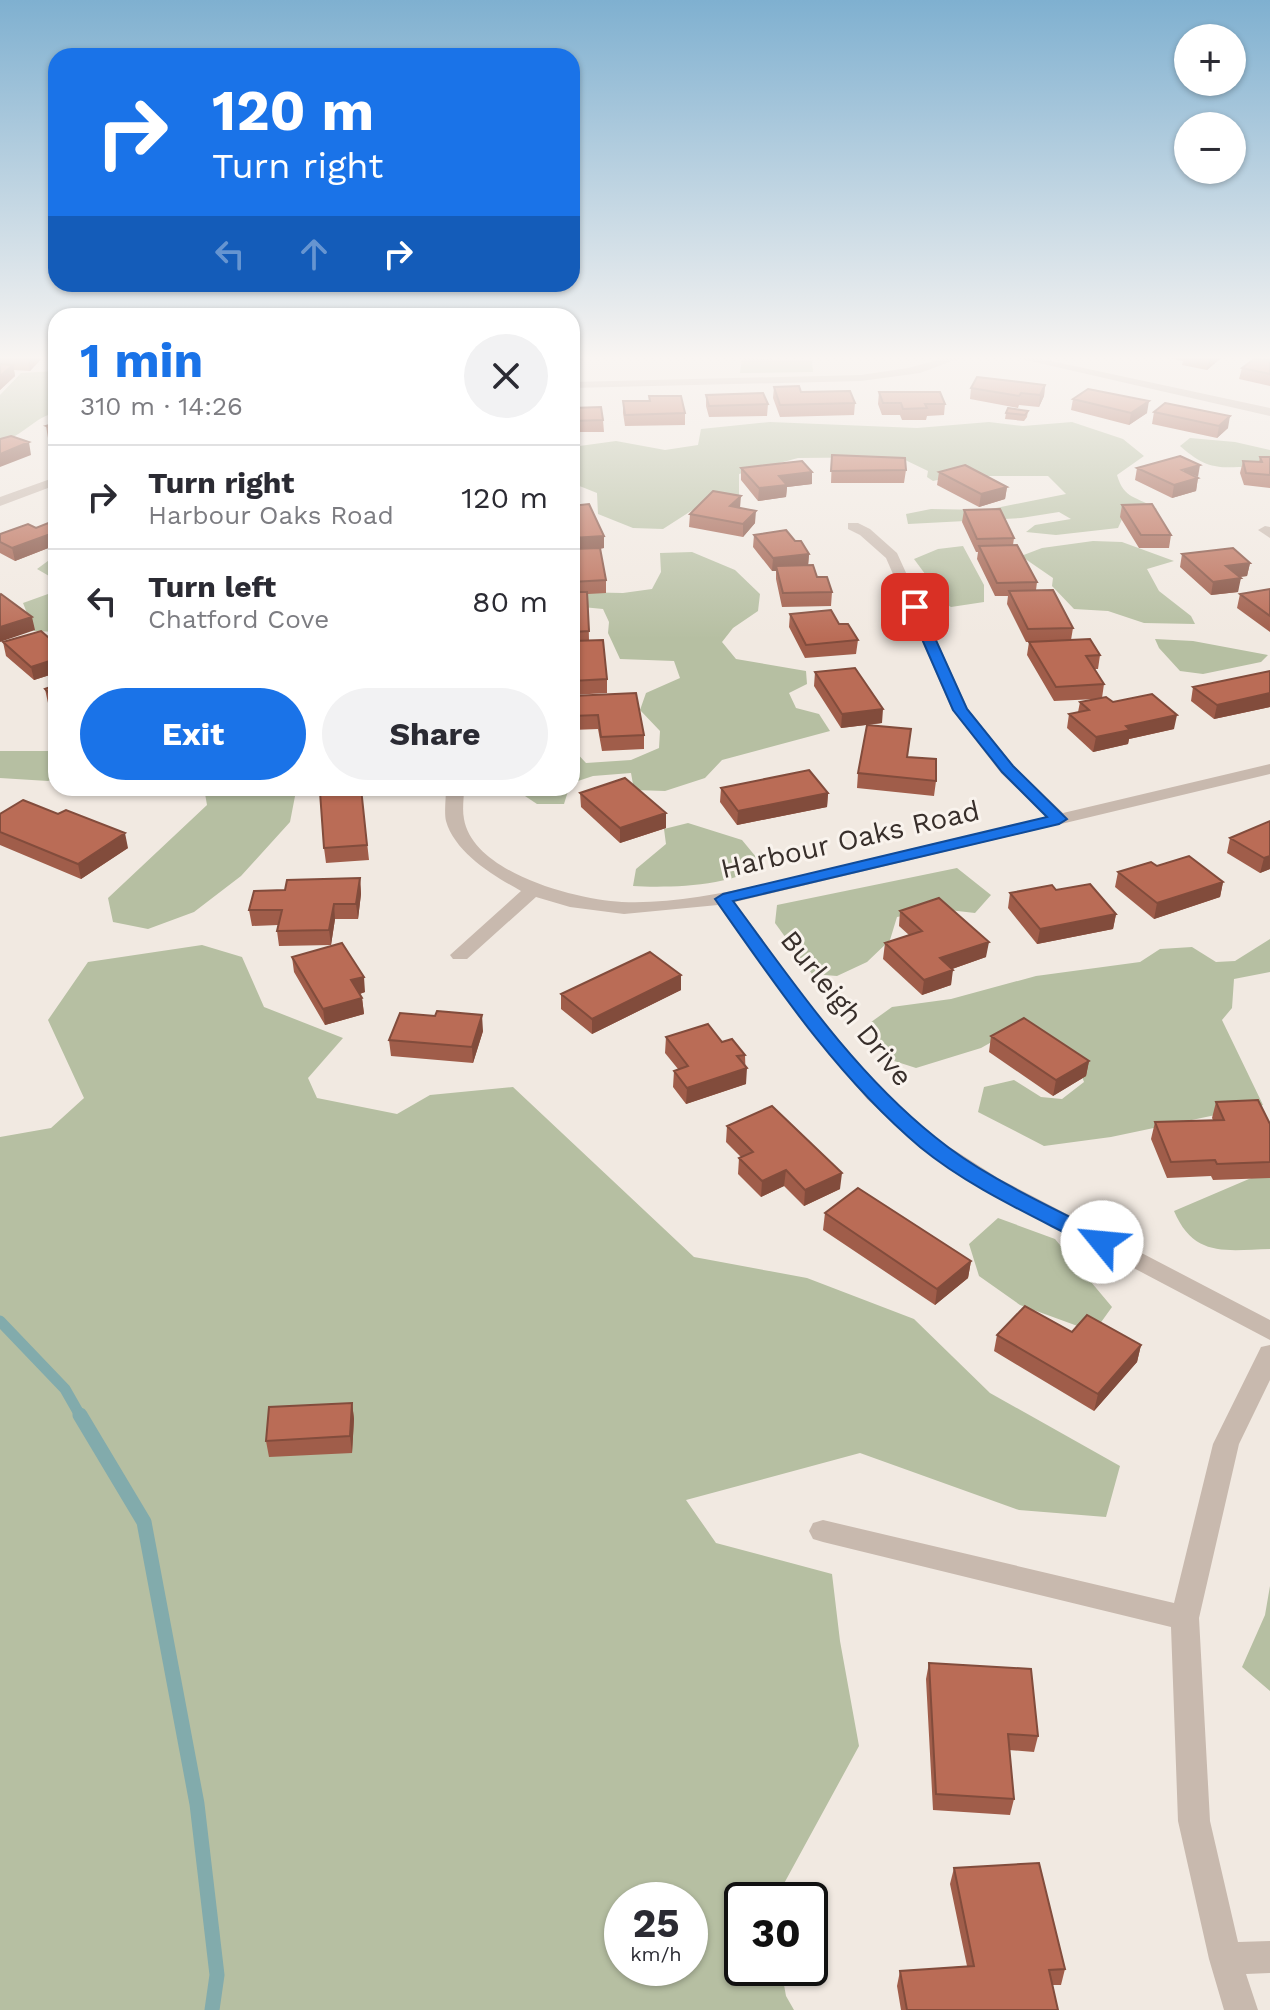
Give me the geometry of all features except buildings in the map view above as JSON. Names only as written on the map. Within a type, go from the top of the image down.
[{"type":"street","points":[[0,502],[48,484]]},
{"type":"street","points":[[853,526],[865,532],[892,556],[960,710],[1007,769],[1059,819]]},
{"type":"street","name":"Harbour Oaks Road","points":[[455,796],[455,821],[473,850],[500,872],[533,890],[570,901],[624,908],[723,899],[1270,769]]},
{"type":"street","points":[[460,955],[533,890]]},
{"type":"street","name":"Burleigh Drive","points":[[723,899],[806,1013],[874,1094],[929,1144],[990,1183],[1270,1331]]},
{"type":"street","points":[[1241,2010],[1225,1959],[1194,1821],[1185,1618],[1226,1444],[1270,1354]]},
{"type":"street","points":[[823,1531],[1185,1618]]},
{"type":"street","points":[[1225,1959],[1270,1957]]},
{"type":"green space","points":[[580,452],[1139,452],[1144,456],[1117,475],[1127,493],[1157,509],[1149,514],[1123,517],[1118,528],[1056,535],[1026,532],[1035,525],[1071,519],[1059,512],[1021,518],[908,524],[906,514],[931,509],[986,510],[1066,494],[1048,476],[956,476],[933,481],[927,477],[928,471],[899,457],[798,458],[739,474],[739,496],[722,498],[691,511],[663,529],[633,528],[598,514],[597,493],[580,486]]},
{"type":"green space","points":[[1187,452],[1270,452],[1270,468],[1213,466]]},
{"type":"green space","points":[[1093,541],[1122,542],[1174,561],[1147,569],[1159,591],[1191,616],[1195,624],[1144,623],[1108,611],[1074,609],[1052,586],[1053,578],[1021,556],[1042,548]]},
{"type":"green space","points":[[963,546],[984,585],[984,602],[951,607],[937,599],[940,581],[928,578],[914,559],[938,549]]},
{"type":"green space","points":[[692,552],[735,570],[760,594],[758,611],[733,628],[722,642],[736,659],[806,671],[807,684],[789,693],[796,708],[819,714],[830,731],[722,760],[705,778],[665,791],[634,790],[631,773],[593,776],[580,780],[580,757],[586,763],[631,760],[659,748],[660,731],[640,710],[646,693],[680,678],[674,661],[620,659],[608,633],[609,622],[603,609],[580,607],[580,592],[623,593],[652,589],[661,572],[660,553]]},
{"type":"green space","points":[[48,561],[48,575],[37,569]]},
{"type":"green space","points":[[48,594],[48,632],[34,631],[23,603]]},
{"type":"green space","points":[[1155,639],[1193,641],[1268,655],[1261,662],[1203,674],[1180,671]]},
{"type":"green space","points":[[0,751],[48,751],[48,781],[0,778]]},
{"type":"green space","points":[[205,796],[295,796],[290,822],[241,876],[194,912],[148,929],[113,922],[108,898],[207,805]]},
{"type":"green space","points":[[525,796],[566,796],[564,804],[537,804]]},
{"type":"green space","points":[[688,823],[742,840],[761,863],[736,877],[719,881],[682,886],[633,886],[636,869],[666,844],[664,829]]},
{"type":"green space","points":[[957,868],[991,895],[975,913],[940,909],[897,917],[890,940],[867,962],[837,976],[812,974],[775,923],[777,905]]},
{"type":"green space","points":[[1270,939],[1270,972],[1234,979],[1232,1008],[1222,1020],[1263,1105],[1111,1137],[1044,1146],[978,1112],[984,1087],[1014,1080],[1041,1097],[1062,1099],[1084,1082],[1074,1054],[1013,1030],[981,1048],[916,1068],[888,1059],[867,1025],[892,1007],[951,999],[1036,976],[1140,962],[1160,949],[1192,947],[1216,962],[1235,961]]},
{"type":"green space","points":[[202,945],[242,957],[264,1007],[343,1038],[308,1078],[317,1098],[397,1114],[430,1095],[513,1087],[694,1257],[807,1278],[914,1319],[990,1393],[1120,1466],[1106,1517],[1019,1510],[860,1453],[686,1500],[716,1543],[832,1574],[840,1641],[859,1746],[785,1882],[724,1882],[724,1986],[784,1986],[794,2010],[0,2010],[0,1137],[51,1128],[84,1098],[48,1020],[88,962]]},
{"type":"green space","points":[[1270,1170],[1270,1249],[1226,1250],[1202,1244],[1191,1237],[1174,1211]]},
{"type":"green space","points":[[998,1218],[1055,1239],[1112,1307],[1094,1332],[1020,1305],[979,1276],[969,1244]]},
{"type":"green space","points":[[1270,1586],[1270,1691],[1242,1667],[1265,1615]]},
{"type":"waterway","points":[[0,1321],[65,1389],[81,1417]]},
{"type":"waterway","points":[[80,1415],[144,1522],[197,1804],[217,1975],[212,2010]]},
{"type":"route","points":[[915,607],[960,710],[1007,769],[1059,819],[723,899],[806,1013],[874,1094],[929,1144],[990,1183],[1102,1242]]}]
